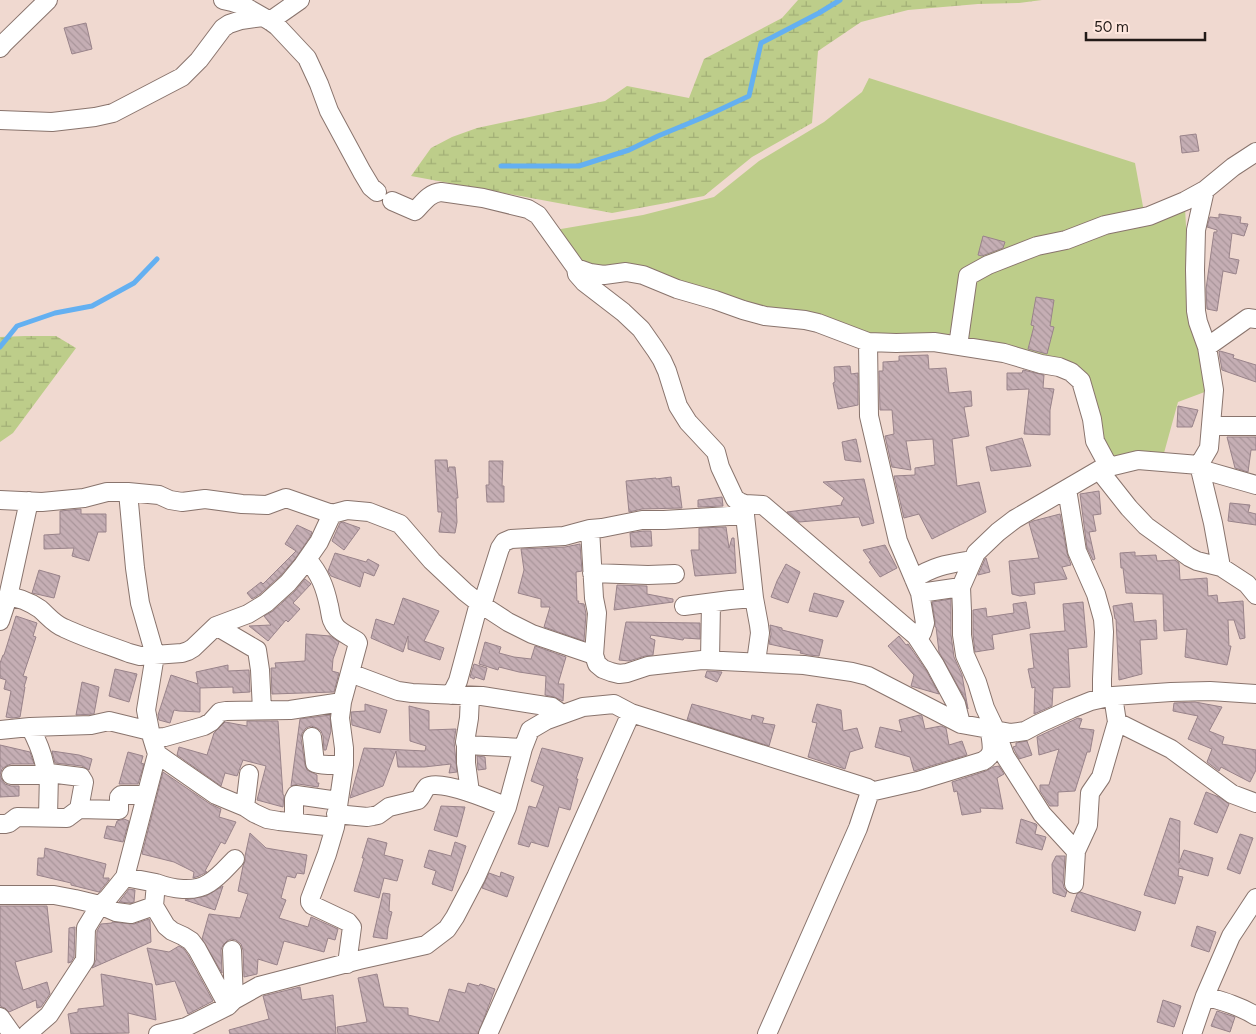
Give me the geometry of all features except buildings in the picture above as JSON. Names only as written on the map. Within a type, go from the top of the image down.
[{"type":"street","points":[[0,48],[48,0]]},
{"type":"street","points":[[223,0],[244,6],[278,26],[307,58],[329,111],[362,172],[371,187],[377,192]]},
{"type":"street","points":[[0,120],[52,122],[113,113],[182,77],[199,60],[223,28],[229,24],[241,20],[267,19],[300,0]]},
{"type":"street","points":[[958,346],[968,276],[988,264],[1038,246],[1066,240],[1105,225],[1149,216],[1185,201],[1205,190],[1233,167],[1256,152]]},
{"type":"street","points":[[1205,190],[1196,230],[1196,311],[1207,347],[1214,390],[1209,448],[1199,467],[1213,523],[1221,567]]},
{"type":"street","points":[[392,201],[415,211],[434,193],[441,192],[483,198],[528,209],[538,215],[584,282],[623,312],[641,329],[666,367],[678,406],[688,422],[716,452],[720,467],[735,499],[745,509],[754,598],[760,625],[756,662]]},
{"type":"street","points":[[576,268],[604,275],[626,272],[643,275],[677,289],[743,310],[765,316],[818,323],[868,342],[934,342],[1004,353],[1041,364],[1059,367],[1071,372],[1082,381],[1092,420],[1095,441],[1104,468],[1129,508],[1146,526],[1190,557],[1221,567],[1247,584],[1256,595]]},
{"type":"street","points":[[1207,347],[1248,318],[1256,319]]},
{"type":"street","points":[[868,342],[869,416],[898,541],[917,586],[925,623],[922,633],[916,636]]},
{"type":"street","points":[[1211,426],[1256,426]]},
{"type":"street","points":[[1076,851],[1038,808],[1005,756],[993,731],[977,682],[965,655],[962,635],[961,587],[976,553],[1015,519],[1104,468],[1138,460],[1199,467],[1256,484]]},
{"type":"street","points":[[1067,489],[1077,551],[1096,594],[1104,619],[1102,679],[1117,722],[1100,777],[1089,796],[1088,825],[1076,851],[1074,884]]},
{"type":"street","points":[[0,500],[42,502],[84,498],[106,492],[128,492],[159,496],[182,502],[205,499],[267,505],[286,498],[332,514],[347,510],[369,512],[400,524],[432,561],[480,604],[508,622],[532,634],[594,655]]},
{"type":"street","points":[[27,1034],[49,1015],[85,960],[86,928],[100,905],[126,877],[146,795],[153,741],[146,710],[155,655],[140,603],[128,492]]},
{"type":"street","points":[[0,621],[8,597],[29,502]]},
{"type":"street","points":[[451,695],[458,681],[480,604],[500,548],[504,542],[511,539],[564,536],[590,529],[642,520],[664,520],[763,505],[916,636],[956,704],[961,724]]},
{"type":"street","points":[[8,597],[33,605],[57,624],[77,634],[129,654],[140,656],[182,653],[193,648],[216,626],[248,614],[266,603],[288,583],[320,542],[332,514]]},
{"type":"street","points":[[590,529],[594,598],[597,613],[594,655],[597,664],[603,669],[619,674],[648,666],[702,660],[804,664],[824,667],[868,676],[961,724],[1011,733],[1025,731],[1072,709],[1108,697],[1210,691],[1256,694]]},
{"type":"street","points":[[308,559],[322,580],[333,623],[338,629],[358,643],[342,702],[340,718],[344,765],[336,814],[327,854],[310,899],[312,905],[348,922],[352,927],[347,964]]},
{"type":"street","points":[[917,586],[926,571],[938,566],[973,560]]},
{"type":"street","points":[[592,573],[675,574]]},
{"type":"street","points":[[917,586],[961,587]]},
{"type":"street","points":[[684,606],[754,598]]},
{"type":"street","points":[[710,660],[711,603]]},
{"type":"street","points":[[216,626],[257,650],[262,710]]},
{"type":"street","points":[[350,673],[398,691],[482,696],[540,705],[552,708],[562,714]]},
{"type":"street","points":[[470,696],[465,742],[470,792]]},
{"type":"street","points":[[153,741],[204,726],[220,712],[290,710],[342,702]]},
{"type":"street","points":[[158,1034],[186,1027],[231,1004],[259,986],[426,945],[447,929],[456,917],[476,877],[507,808],[523,748],[530,730],[562,714],[583,707],[614,704],[631,712],[868,788],[870,792]]},
{"type":"street","points":[[488,1034],[631,712]]},
{"type":"street","points":[[0,730],[80,726],[109,721],[153,741],[216,795],[267,819],[279,822],[294,822],[336,814],[374,816],[389,807],[418,800],[425,789],[432,785],[453,787],[470,792],[507,808]]},
{"type":"street","points":[[1117,722],[1171,749],[1232,794],[1256,803]]},
{"type":"street","points":[[30,727],[48,773],[48,817]]},
{"type":"street","points":[[870,792],[918,781],[982,761],[992,753],[993,731]]},
{"type":"street","points":[[312,737],[316,763],[344,765]]},
{"type":"street","points":[[466,745],[523,748]]},
{"type":"street","points":[[11,775],[48,773],[81,777],[84,782],[80,809]]},
{"type":"street","points":[[245,807],[249,774]]},
{"type":"street","points":[[767,1034],[858,828],[870,792]]},
{"type":"street","points":[[141,820],[122,815],[119,810],[119,797],[121,795],[146,795]]},
{"type":"street","points":[[294,822],[294,799],[296,796],[336,814]]},
{"type":"street","points":[[0,824],[9,823],[17,817],[66,818],[80,809],[119,810]]},
{"type":"street","points":[[126,877],[167,887],[197,889],[208,884],[235,859]]},
{"type":"street","points":[[156,883],[154,906],[166,926],[183,936],[197,949],[231,1004]]},
{"type":"street","points":[[0,894],[54,895],[100,905],[116,912],[131,914],[154,906]]},
{"type":"street","points":[[1192,1034],[1204,996],[1231,936],[1256,898]]},
{"type":"street","points":[[231,1004],[232,950]]},
{"type":"street","points":[[1204,996],[1232,1004],[1256,1016]]},
{"type":"street","points":[[0,1017],[12,1034]]},
{"type":"green space","points":[[798,0],[1042,0],[908,10],[861,22],[818,51],[812,123],[752,157],[704,196],[612,213],[411,176],[431,148],[452,137],[477,128],[605,101],[627,86],[689,98],[704,59],[782,18]]},
{"type":"green space","points":[[869,78],[1135,163],[1144,212],[964,272],[949,336],[864,334],[812,312],[788,314],[579,264],[555,230],[643,215],[714,197],[759,161],[824,122],[862,92]]},
{"type":"green space","points":[[1185,208],[1191,317],[1210,390],[1178,402],[1164,453],[1109,464],[1083,376],[963,342],[975,279],[1046,250]]},
{"type":"green space","points":[[56,336],[76,348],[13,433],[0,442],[0,337]]},
{"type":"waterway","points":[[501,166],[579,166],[629,150],[749,96],[761,43],[840,0]]},
{"type":"waterway","points":[[0,347],[17,326],[55,313],[92,306],[134,283],[157,259]]}]
